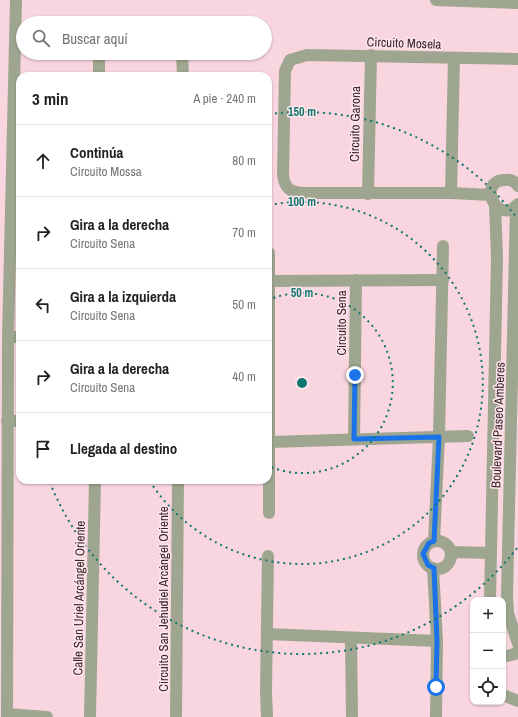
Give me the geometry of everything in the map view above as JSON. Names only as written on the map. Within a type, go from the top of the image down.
[{"type":"street","points":[[16,0],[17,16]]},
{"type":"street","points":[[436,0],[518,3]]},
{"type":"street","name":"Circuito Mosela","points":[[368,194],[296,192],[285,187],[282,164],[284,80],[290,60],[307,55],[371,55],[518,59]]},
{"type":"street","name":"Circuito Garona","points":[[368,194],[371,55]]},
{"type":"street","points":[[451,193],[454,58]]},
{"type":"street","points":[[17,72],[18,60]]},
{"type":"street","points":[[99,60],[99,72]]},
{"type":"street","points":[[182,60],[183,72]]},
{"type":"street","points":[[16,104],[8,337],[7,715],[47,717]]},
{"type":"street","points":[[493,200],[492,188],[496,182],[510,180],[518,186]]},
{"type":"street","points":[[368,194],[451,193],[493,200],[506,210],[517,205]]},
{"type":"street","name":"Boulevard Paseo Amberes","points":[[490,597],[497,256],[493,200]]},
{"type":"street","name":"Boulevard Paseo Amberes","points":[[517,205],[507,595],[508,613],[518,644]]},
{"type":"street","points":[[434,541],[439,437],[443,246]]},
{"type":"street","points":[[497,256],[516,256]]},
{"type":"street","name":"Circuito Sena","points":[[354,439],[356,280]]},
{"type":"street","name":"Circuito Sena","points":[[272,281],[443,280]]},
{"type":"street","points":[[8,337],[16,337]]},
{"type":"street","points":[[7,421],[16,421]]},
{"type":"street","points":[[272,442],[468,436]]},
{"type":"street","points":[[493,440],[512,440]]},
{"type":"street","name":"Calle San Uriel Arcángel Oriente","points":[[90,717],[95,484]]},
{"type":"street","name":"Circuito San Jehudiel Arcángel Oriente","points":[[176,717],[178,484]]},
{"type":"street","points":[[269,484],[269,513]]},
{"type":"street","points":[[434,541],[445,543],[451,552],[451,558],[444,567],[434,568],[428,565],[423,554],[429,543],[434,541]]},
{"type":"street","points":[[451,552],[491,552]]},
{"type":"street","points":[[268,556],[266,691],[268,717]]},
{"type":"street","points":[[434,568],[437,641],[436,717]]},
{"type":"street","points":[[267,634],[437,641]]},
{"type":"street","points":[[351,638],[352,717]]},
{"type":"street","points":[[506,656],[518,653]]},
{"type":"street","points":[[506,696],[517,700]]},
{"type":"route","points":[[355,375],[354,439],[439,437],[434,541],[429,543],[423,554],[424,560],[428,565],[434,568],[437,641],[436,687]]}]
